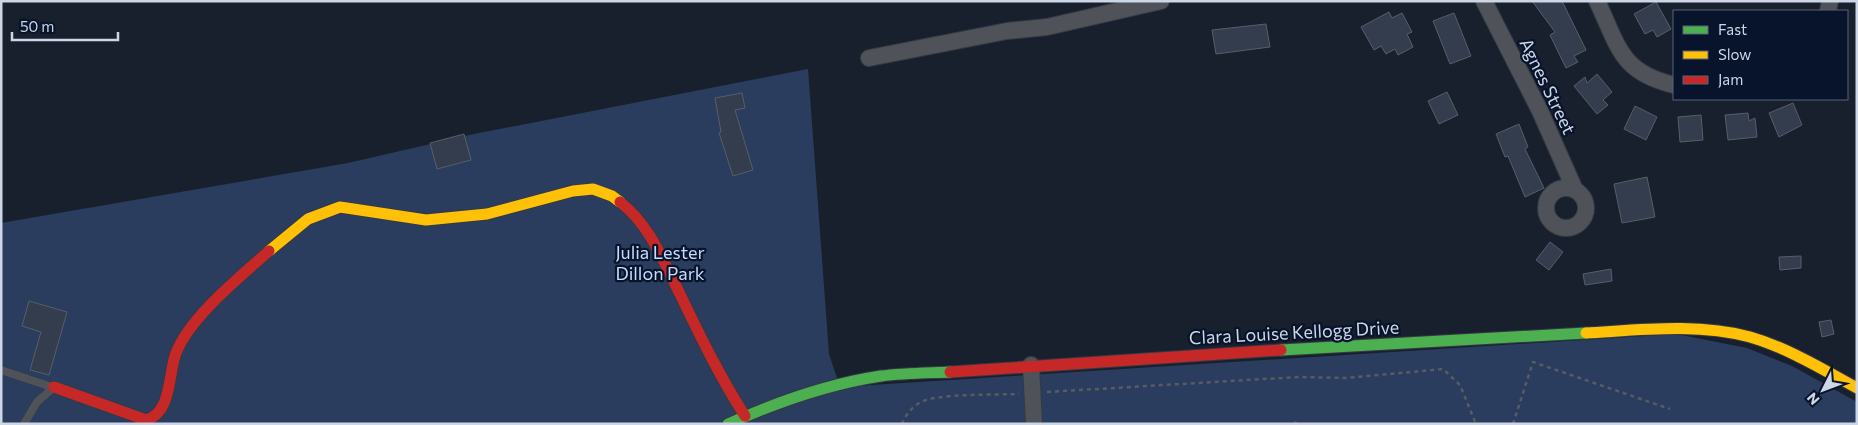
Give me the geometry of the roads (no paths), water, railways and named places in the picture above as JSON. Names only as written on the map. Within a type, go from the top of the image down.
[{"type":"street","points":[[869,58],[1007,31],[1080,20],[1161,1]]},
{"type":"street","name":"Agnes Street","points":[[1484,1],[1540,111],[1575,190]]},
{"type":"street","points":[[1596,1],[1624,56],[1635,70],[1654,80],[1673,85]]},
{"type":"street","points":[[54,387],[146,420],[153,418],[160,411],[167,393],[176,353],[192,328],[220,296],[283,238],[308,219],[340,207],[426,220],[486,214],[573,191],[593,189],[612,196],[632,211],[650,236],[726,386],[745,416]]},
{"type":"street","name":"Clara Louise Kellogg Drive","points":[[728,424],[804,393],[841,382],[883,376],[1031,365],[1684,328],[1722,332],[1750,338],[1782,350],[1857,388]]},
{"type":"street","points":[[1031,365],[1034,424]]},
{"type":"lane","points":[[1,370],[54,387]]},
{"type":"lane","points":[[24,424],[37,402],[54,387]]},
{"type":"park label","name":"Julia Lester Dillon Park","points":[[660,262]]}]
